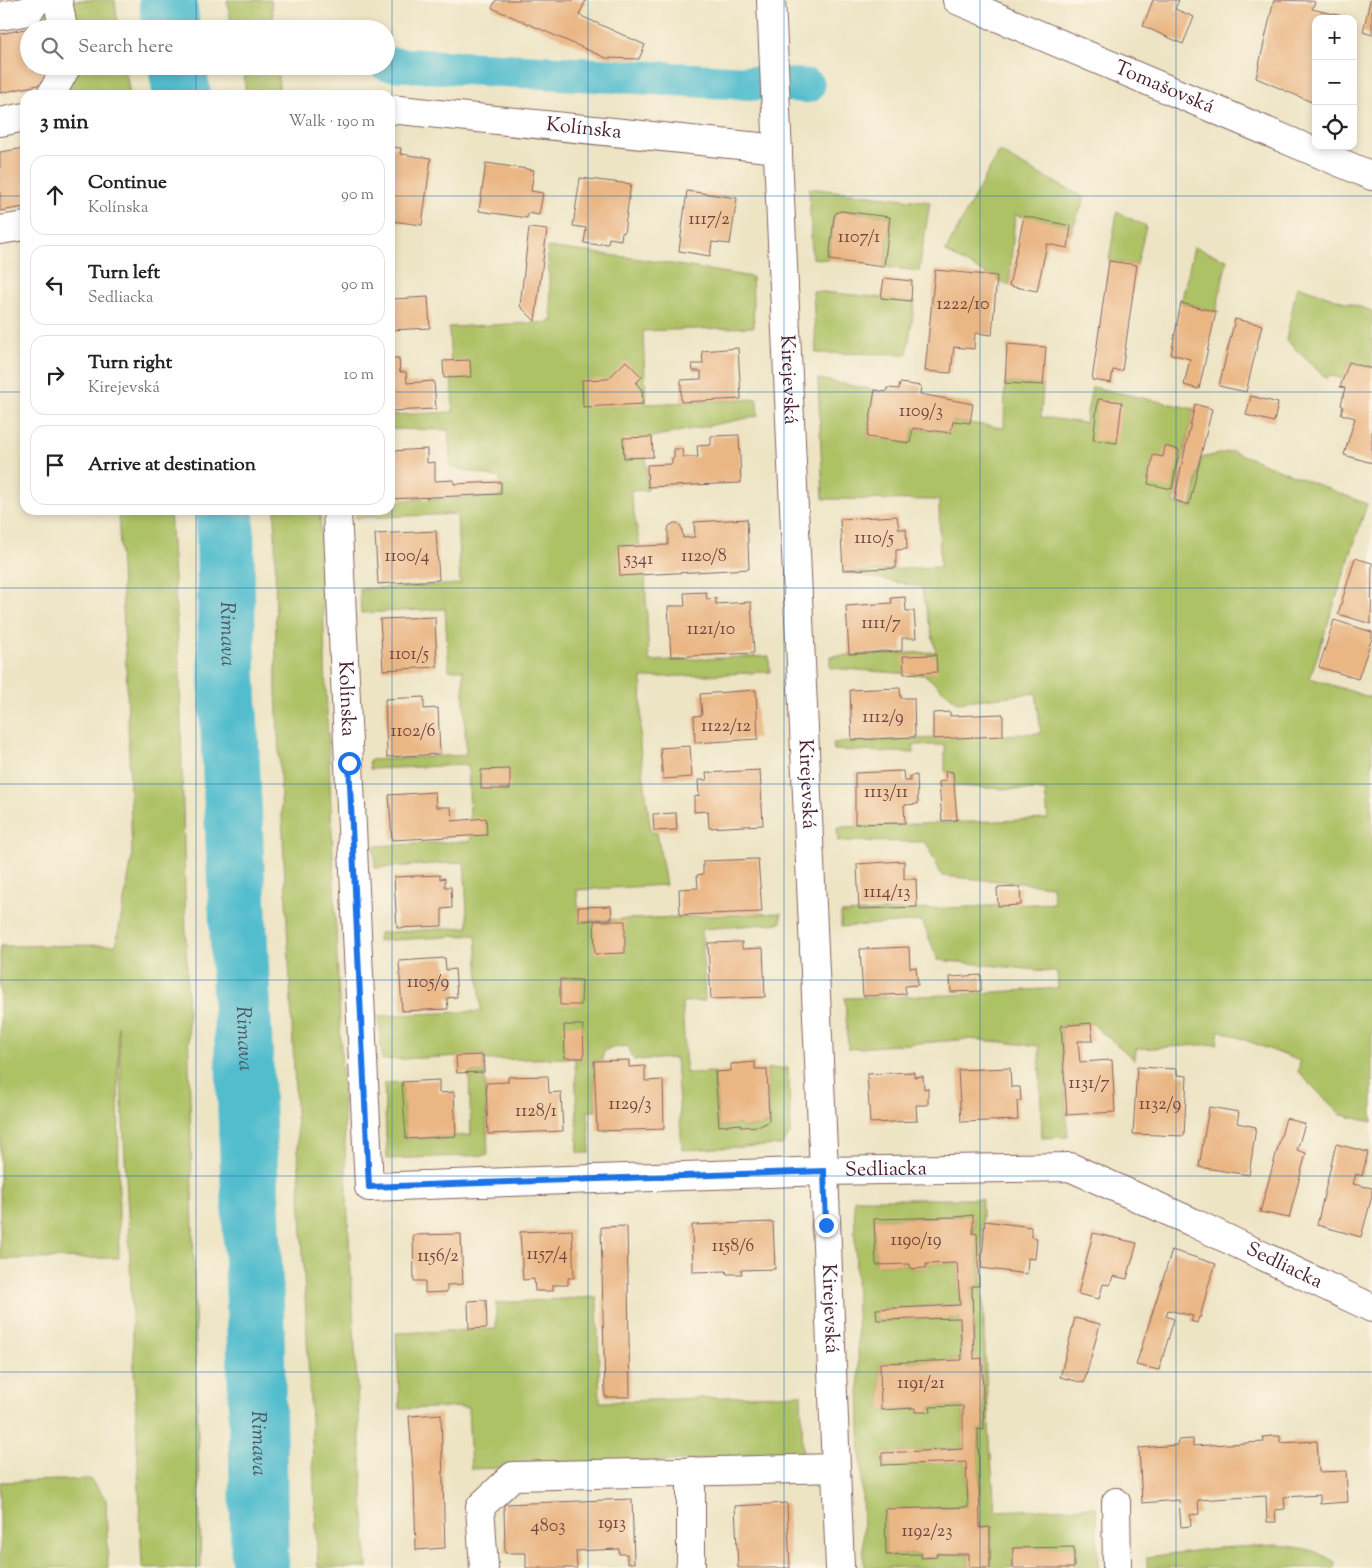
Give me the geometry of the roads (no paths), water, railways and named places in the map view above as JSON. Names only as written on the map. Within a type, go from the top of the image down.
[{"type":"street","points":[[0,16],[29,11],[36,0]]},
{"type":"street","points":[[58,0],[61,20]]},
{"type":"street","name":"Kirejevská","points":[[771,0],[840,1568]]},
{"type":"street","name":"Tomašovská","points":[[957,0],[1372,176]]},
{"type":"street","points":[[54,90],[63,75]]},
{"type":"street","points":[[70,75],[73,90]]},
{"type":"street","name":"Kolínska","points":[[395,110],[778,149]]},
{"type":"street","points":[[0,122],[20,118]]},
{"type":"street","points":[[0,230],[20,227]]},
{"type":"street","name":"Kolínska","points":[[337,515],[369,1187]]},
{"type":"street","name":"Sedliacka","points":[[369,1187],[824,1171],[1070,1167],[1192,1222],[1372,1308]]},
{"type":"street","points":[[484,1568],[480,1507],[514,1476],[836,1468]]},
{"type":"street","points":[[690,1568],[691,1471]]},
{"type":"street","points":[[1116,1502],[1118,1568]]},
{"type":"waterway","name":"Rimava","points":[[168,0],[170,20]]},
{"type":"waterway","points":[[395,64],[808,86]]},
{"type":"waterway","name":"Rimava","points":[[179,75],[181,90]]},
{"type":"waterway","name":"Rimava","points":[[225,515],[227,676],[255,1303],[260,1568]]}]
